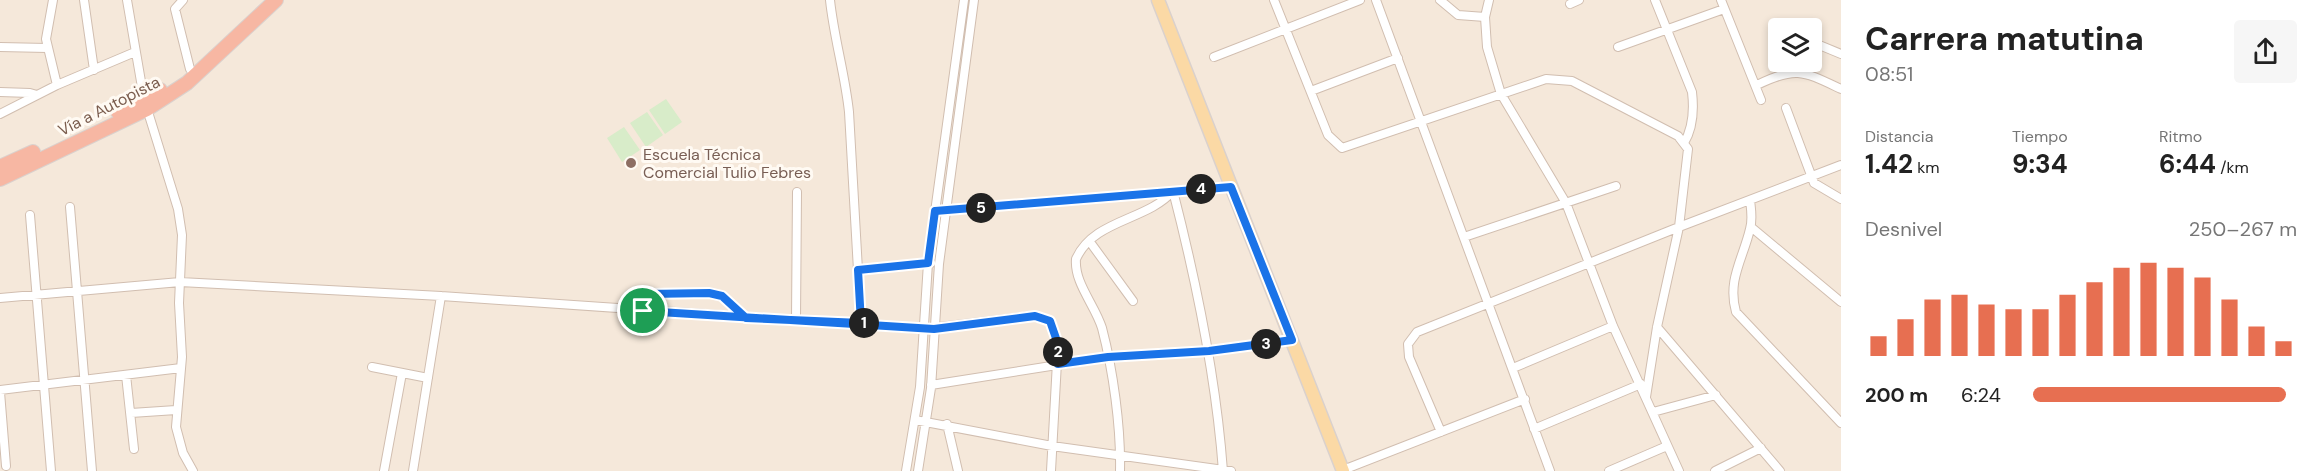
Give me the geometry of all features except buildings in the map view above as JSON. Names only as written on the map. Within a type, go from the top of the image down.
[{"type":"highway","name":"Vía a Autopista","points":[[0,167],[146,104],[190,69],[262,0]]},
{"type":"highway","name":"Vía a Autopista","points":[[0,179],[195,78],[276,0]]},
{"type":"main road","points":[[1158,0],[1343,470]]},
{"type":"street","points":[[53,0],[47,22],[47,48],[57,85]]},
{"type":"street","points":[[84,0],[94,70]]},
{"type":"street","points":[[127,0],[146,104],[182,235],[181,368],[176,427],[183,453],[194,471]]},
{"type":"street","points":[[830,0],[835,41],[847,89],[861,323]]},
{"type":"street","points":[[906,471],[915,420],[928,263],[964,0]]},
{"type":"street","points":[[918,471],[931,385],[939,264],[975,0]]},
{"type":"street","points":[[1274,0],[1328,135],[1342,148],[1546,79],[1572,81],[1678,136],[1688,149],[1679,227],[1657,327],[1646,397]]},
{"type":"street","points":[[1214,57],[1360,0]]},
{"type":"street","points":[[1376,0],[1423,122],[1550,471]]},
{"type":"street","points":[[1440,0],[1458,15],[1473,18],[1485,16]]},
{"type":"street","points":[[1489,0],[1485,16],[1487,47],[1501,94],[1566,202],[1613,326],[1679,471]]},
{"type":"street","points":[[1570,4],[1579,0]]},
{"type":"street","points":[[1655,0],[1692,92],[1694,108],[1688,136],[1684,143]]},
{"type":"street","points":[[1721,0],[1757,85],[1761,100]]},
{"type":"street","points":[[179,1],[176,12],[190,69]]},
{"type":"street","points":[[1618,47],[1724,9]]},
{"type":"street","points":[[1822,46],[1841,54]]},
{"type":"street","points":[[0,47],[47,48]]},
{"type":"street","points":[[0,114],[57,85],[135,52]]},
{"type":"street","points":[[1311,91],[1398,58]]},
{"type":"street","points":[[1757,85],[1783,74],[1802,72],[1841,89]]},
{"type":"street","points":[[0,92],[37,95]]},
{"type":"street","points":[[1786,108],[1814,183],[1841,199]]},
{"type":"street","points":[[1441,432],[1409,357],[1408,344],[1418,332],[1679,227],[1841,165]]},
{"type":"street","points":[[1464,237],[1616,186]]},
{"type":"street","points":[[935,211],[1231,187]]},
{"type":"street","points":[[1120,471],[1108,357],[1098,315],[1076,267],[1079,252],[1090,242],[1112,225],[1162,204],[1173,191]]},
{"type":"street","points":[[915,420],[947,424],[1052,446],[1226,470],[1209,351],[1195,277],[1173,191]]},
{"type":"street","points":[[796,320],[797,192]]},
{"type":"street","points":[[1750,200],[1751,227],[1733,280],[1732,297],[1736,312],[1841,423]]},
{"type":"street","points":[[70,207],[92,471]]},
{"type":"street","points":[[30,215],[51,471]]},
{"type":"street","points":[[1751,227],[1841,302]]},
{"type":"street","points":[[1090,242],[1133,301]]},
{"type":"street","points":[[858,270],[928,263],[939,264]]},
{"type":"street","points":[[0,298],[180,282],[441,296],[923,329],[1031,316],[1045,318],[1050,321],[1058,344],[1051,471]]},
{"type":"street","points":[[643,311],[645,297],[648,294],[709,293],[722,296],[746,318]]},
{"type":"street","points":[[413,471],[441,296]]},
{"type":"street","points":[[1513,368],[1613,326]]},
{"type":"street","points":[[1657,327],[1780,471]]},
{"type":"street","points":[[931,385],[1108,357],[1209,351],[1292,340]]},
{"type":"street","points":[[372,367],[428,378]]},
{"type":"street","points":[[6,466],[0,391],[181,368]]},
{"type":"street","points":[[384,471],[402,373]]},
{"type":"street","points":[[126,375],[134,449]]},
{"type":"street","points":[[1534,429],[1641,384]]},
{"type":"street","points":[[1653,412],[1716,395]]},
{"type":"street","points":[[1343,470],[1525,399]]},
{"type":"street","points":[[131,413],[176,410]]},
{"type":"street","points":[[947,424],[958,471]]},
{"type":"street","points":[[1609,471],[1667,446]]},
{"type":"street","points":[[1715,471],[1761,448]]},
{"type":"shaded area","points":[[0,0],[1841,0],[1841,471],[0,471]]},
{"type":"green space","points":[[666,99],[682,122],[665,134],[649,110]]},
{"type":"green space","points":[[647,112],[663,135],[646,147],[630,123]]},
{"type":"green space","points":[[624,127],[640,150],[622,162],[607,138]]},
{"type":"place","name":"Escuela Técnica Comercial Tulio Febres","points":[[631,163]]},
{"type":"route","points":[[643,311],[645,297],[653,292],[709,293],[722,296],[746,318],[796,320],[861,323],[858,270],[928,263],[935,211],[1231,187],[1292,340],[1209,351],[1108,357],[1058,364],[1058,344],[1050,321],[1035,316],[923,329],[861,323],[746,318],[643,311]]}]
